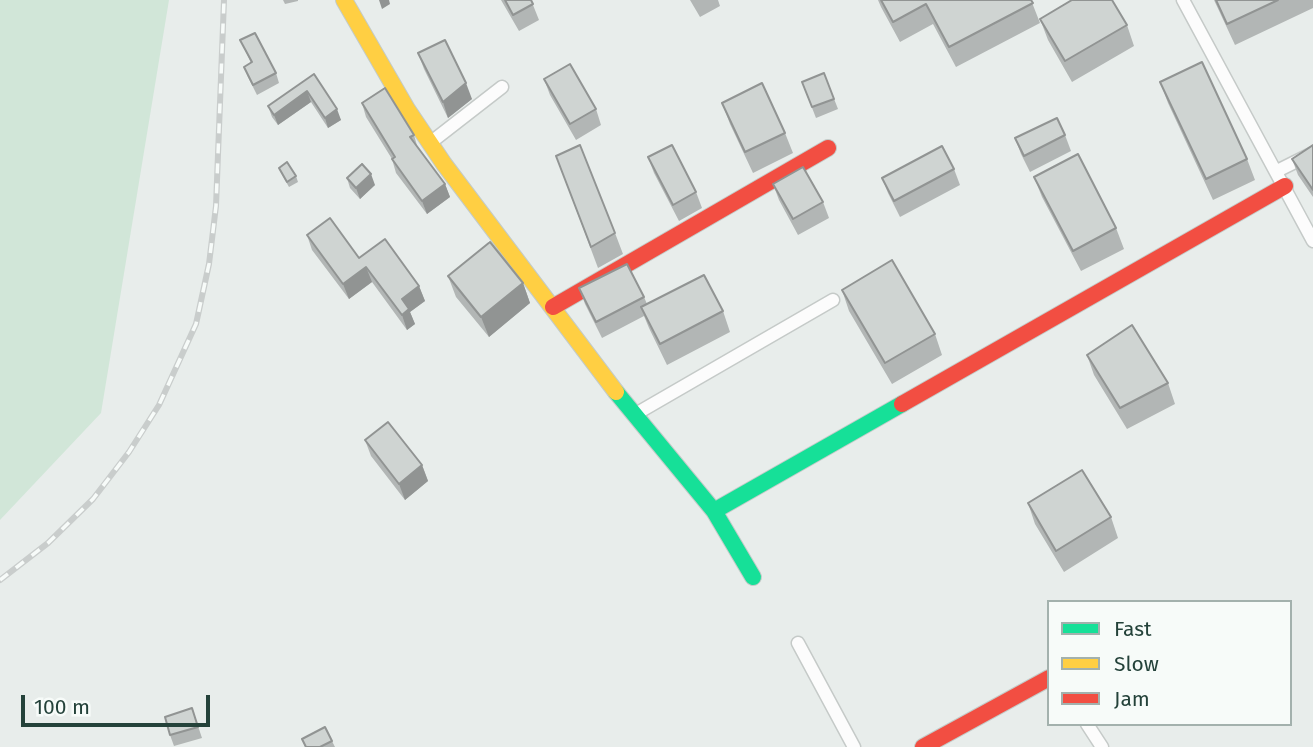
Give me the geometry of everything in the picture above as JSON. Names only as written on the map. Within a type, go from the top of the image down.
[{"type":"street","points":[[344,0],[430,143],[634,415],[714,511],[752,577]]},
{"type":"street","points":[[1182,0],[1313,241]]},
{"type":"street","points":[[430,143],[502,87]]},
{"type":"street","points":[[553,307],[828,148]]},
{"type":"street","points":[[1277,171],[1313,153]]},
{"type":"street","points":[[714,511],[1285,186]]},
{"type":"street","points":[[634,415],[832,300]]},
{"type":"street","points":[[798,643],[854,747]]},
{"type":"street","points":[[923,747],[1047,679]]},
{"type":"street","points":[[1088,726],[1102,747]]},
{"type":"green space","points":[[0,0],[169,0],[101,413],[0,520]]},
{"type":"building","points":[[505,0],[531,0],[533,4],[513,15]]},
{"type":"building","points":[[881,0],[1031,0],[1033,3],[949,47],[926,4],[893,22]]},
{"type":"building","points":[[1072,0],[1112,0],[1127,25],[1065,61],[1040,19]]},
{"type":"building","points":[[1216,0],[1278,0],[1227,24]]},
{"type":"building","points":[[255,33],[276,73],[253,85],[244,67],[252,62],[240,40]]},
{"type":"building","points":[[445,40],[466,83],[443,102],[418,53]]},
{"type":"building","points":[[1202,62],[1247,159],[1206,179],[1160,82]]},
{"type":"building","points":[[570,64],[596,109],[570,124],[544,79]]},
{"type":"building","points":[[824,73],[834,99],[812,107],[802,82]]},
{"type":"building","points":[[314,74],[337,109],[325,118],[307,91],[274,115],[268,106]]},
{"type":"building","points":[[762,83],[785,133],[745,152],[722,103]]},
{"type":"building","points":[[385,88],[414,135],[410,137],[445,184],[422,201],[392,159],[395,157],[362,103]]},
{"type":"building","points":[[1057,118],[1065,135],[1024,156],[1015,138]]},
{"type":"building","points":[[580,145],[615,233],[591,247],[556,156]]},
{"type":"building","points":[[672,145],[696,192],[673,205],[648,157]]},
{"type":"building","points":[[1313,145],[1313,190],[1292,159]]},
{"type":"building","points":[[942,146],[954,169],[894,201],[882,178]]},
{"type":"building","points":[[1078,154],[1116,228],[1073,251],[1034,177]]},
{"type":"building","points":[[287,162],[296,176],[287,182],[279,168]]},
{"type":"building","points":[[362,164],[371,174],[356,188],[347,178]]},
{"type":"building","points":[[803,167],[823,202],[793,219],[773,184]]},
{"type":"building","points":[[330,218],[359,258],[385,239],[419,286],[402,299],[409,309],[402,315],[366,267],[343,284],[307,235]]},
{"type":"building","points":[[490,242],[523,283],[481,317],[448,276]]},
{"type":"building","points":[[892,260],[935,334],[885,363],[842,290]]},
{"type":"building","points":[[627,264],[644,297],[596,322],[579,288]]},
{"type":"building","points":[[704,275],[723,311],[660,344],[641,307]]},
{"type":"building","points":[[1132,325],[1168,383],[1120,408],[1087,355]]},
{"type":"building","points":[[388,422],[422,465],[399,484],[365,440]]},
{"type":"building","points":[[1082,470],[1111,517],[1056,551],[1028,503]]},
{"type":"building","points":[[192,708],[198,727],[170,735],[165,717]]},
{"type":"building","points":[[325,727],[332,741],[320,747],[306,747],[302,739]]},
{"type":"railway","points":[[0,580],[48,543],[93,499],[129,452],[159,405],[196,324],[209,264],[216,206],[224,0]]},
{"type":"traffic: fast","points":[[616,392],[714,511]]},
{"type":"traffic: fast","points":[[753,577],[714,511],[902,404]]},
{"type":"traffic: slow","points":[[344,0],[407,109],[444,164],[616,392]]},
{"type":"traffic: jam","points":[[553,307],[828,148]]},
{"type":"traffic: jam","points":[[902,404],[1285,186]]},
{"type":"traffic: jam","points":[[923,747],[1047,679]]}]
